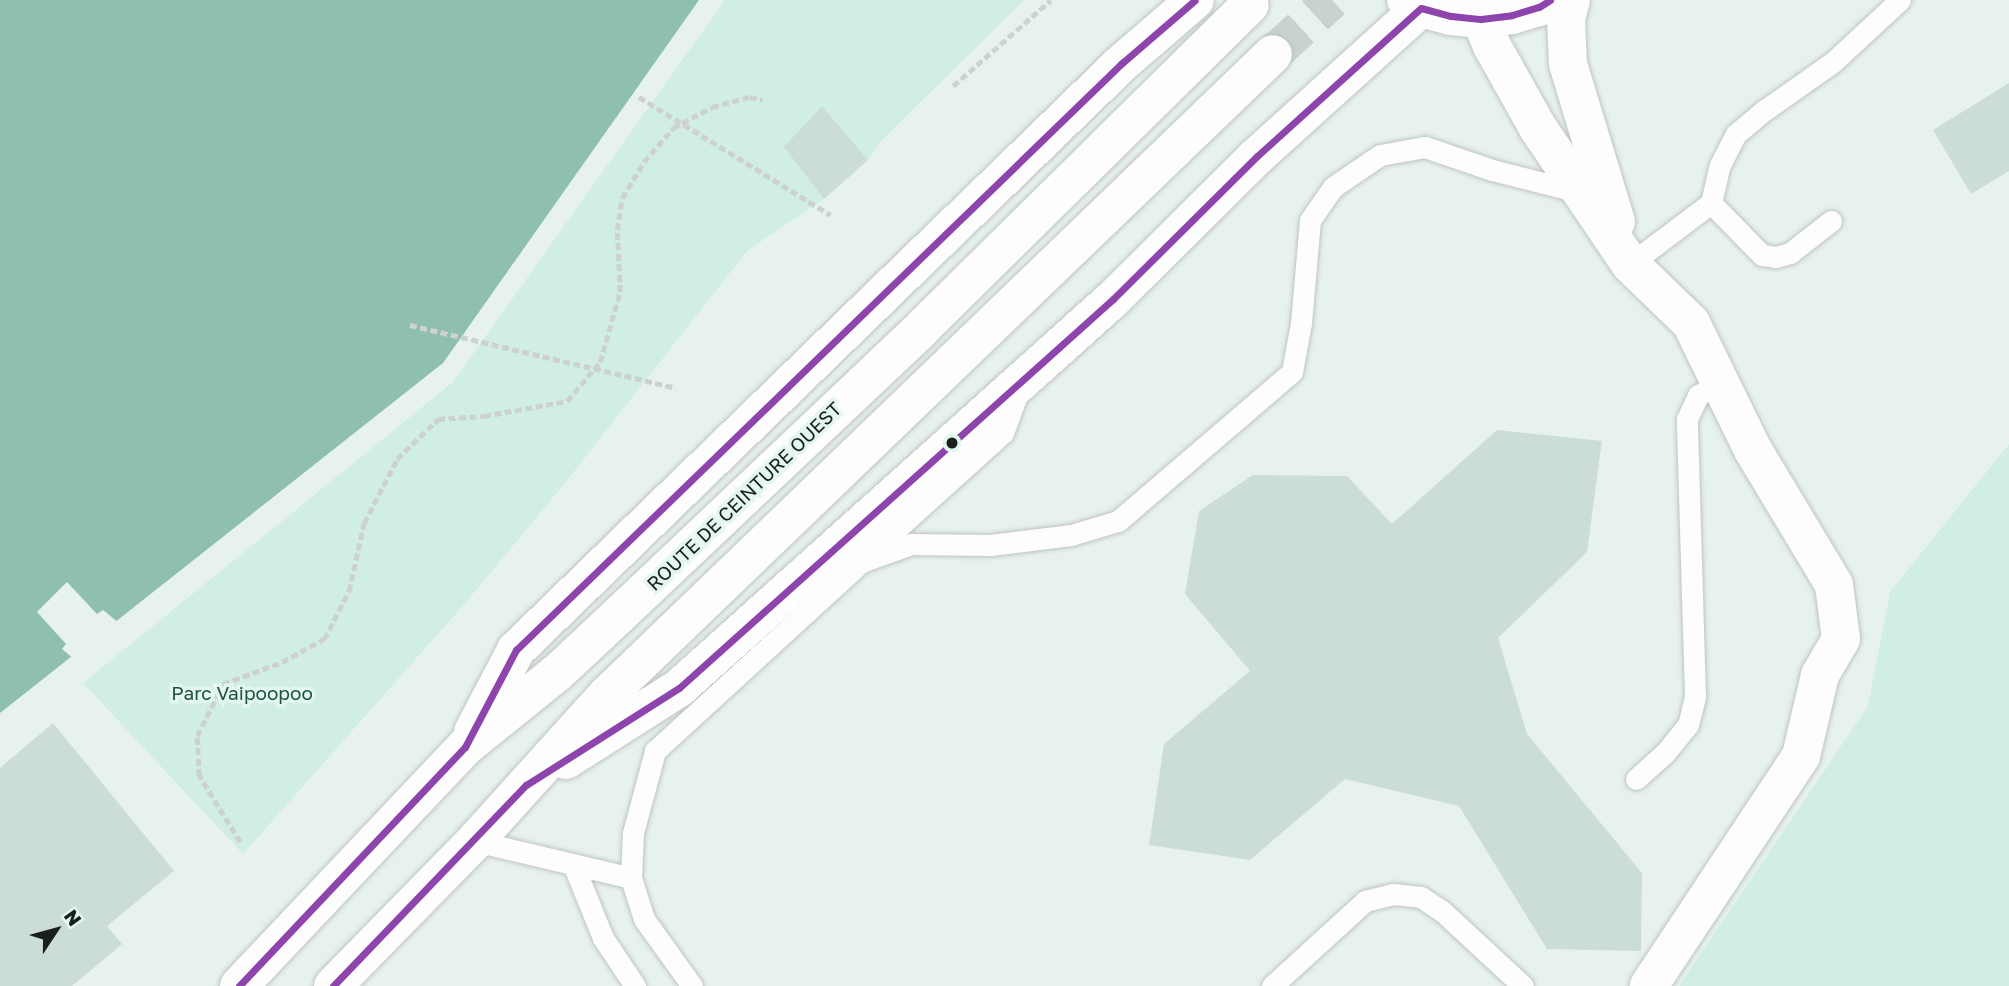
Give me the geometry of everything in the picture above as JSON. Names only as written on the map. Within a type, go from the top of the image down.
[{"type":"main road","points":[[465,747],[516,650],[1122,63],[1195,0]]},
{"type":"main road","points":[[526,785],[679,688],[1113,299],[1413,4],[1451,16],[1481,19],[1512,15],[1539,7],[1550,0]]},
{"type":"main road","points":[[1572,0],[1566,19],[1568,65],[1630,264]]},
{"type":"main road","name":"ROUTE DE CEINTURE OUEST","points":[[239,986],[465,747],[558,672],[619,615],[932,319],[1250,5]]},
{"type":"main road","points":[[1481,19],[1502,66],[1630,264],[1691,323],[1753,450],[1834,585],[1841,639],[1820,675],[1801,756],[1648,986]]},
{"type":"main road","points":[[333,986],[475,841],[607,695],[670,632],[1273,54]]},
{"type":"lane","points":[[1630,264],[1710,203],[1720,165],[1736,134],[1833,62],[1900,0]]},
{"type":"lane","points":[[861,562],[911,544],[990,545],[1072,535],[1118,520],[1292,372],[1301,323],[1310,220],[1333,187],[1380,155],[1425,147],[1492,170],[1581,192]]},
{"type":"lane","points":[[1710,203],[1762,255],[1776,257],[1804,244],[1831,221]]},
{"type":"lane","points":[[692,986],[643,919],[631,878],[633,833],[655,751],[1003,433],[1023,379]]},
{"type":"lane","points":[[1636,779],[1665,753],[1688,725],[1695,696],[1687,419],[1698,395],[1720,384]]},
{"type":"lane","points":[[475,841],[631,878]]},
{"type":"lane","points":[[573,864],[603,938],[635,986]]},
{"type":"lane","points":[[1272,986],[1365,901],[1393,894],[1421,897],[1442,911],[1523,986]]},
{"type":"path","points":[[953,86],[1051,0]]},
{"type":"path","points":[[639,97],[831,215]]},
{"type":"path","points":[[240,842],[198,776],[197,736],[223,684],[282,662],[324,639],[349,591],[364,523],[375,501],[397,459],[438,418],[484,416],[567,401],[600,362],[620,292],[617,230],[622,198],[644,162],[673,128],[712,107],[750,97],[763,100]]},
{"type":"path","points":[[410,325],[676,388]]},
{"type":"green space","name":"Parc Vaipoopoo","points":[[725,0],[1024,0],[880,142],[868,160],[824,199],[747,251],[565,483],[467,601],[243,854],[83,683],[453,382]]},
{"type":"green space","points":[[2009,444],[2009,986],[1679,986],[1868,706],[1890,592]]},
{"type":"shaded area","points":[[0,0],[699,0],[443,363],[0,713]]},
{"type":"pier","points":[[67,582],[97,614],[103,610],[119,623],[74,659],[62,649],[66,644],[37,612]]},
{"type":"building","points":[[2009,83],[2009,171],[1971,194],[1933,130]]},
{"type":"building","points":[[822,106],[868,160],[824,199],[784,147]]},
{"type":"building","points":[[1497,430],[1602,441],[1587,552],[1498,638],[1527,734],[1642,873],[1641,951],[1547,949],[1459,806],[1345,779],[1250,860],[1149,845],[1164,744],[1250,671],[1185,594],[1199,511],[1253,475],[1347,476],[1392,524]]},
{"type":"building","points":[[53,723],[174,871],[107,926],[122,944],[72,986],[0,986],[0,768]]},
{"type":"tunnel","points":[[1273,54],[1332,0]]},
{"type":"transit line","points":[[239,986],[465,747],[516,650],[1122,63],[1195,0]]},
{"type":"transit line","points":[[333,986],[526,785],[679,688],[1113,299],[1256,157],[1421,8],[1451,16],[1481,19],[1512,15],[1539,7],[1550,0]]}]
